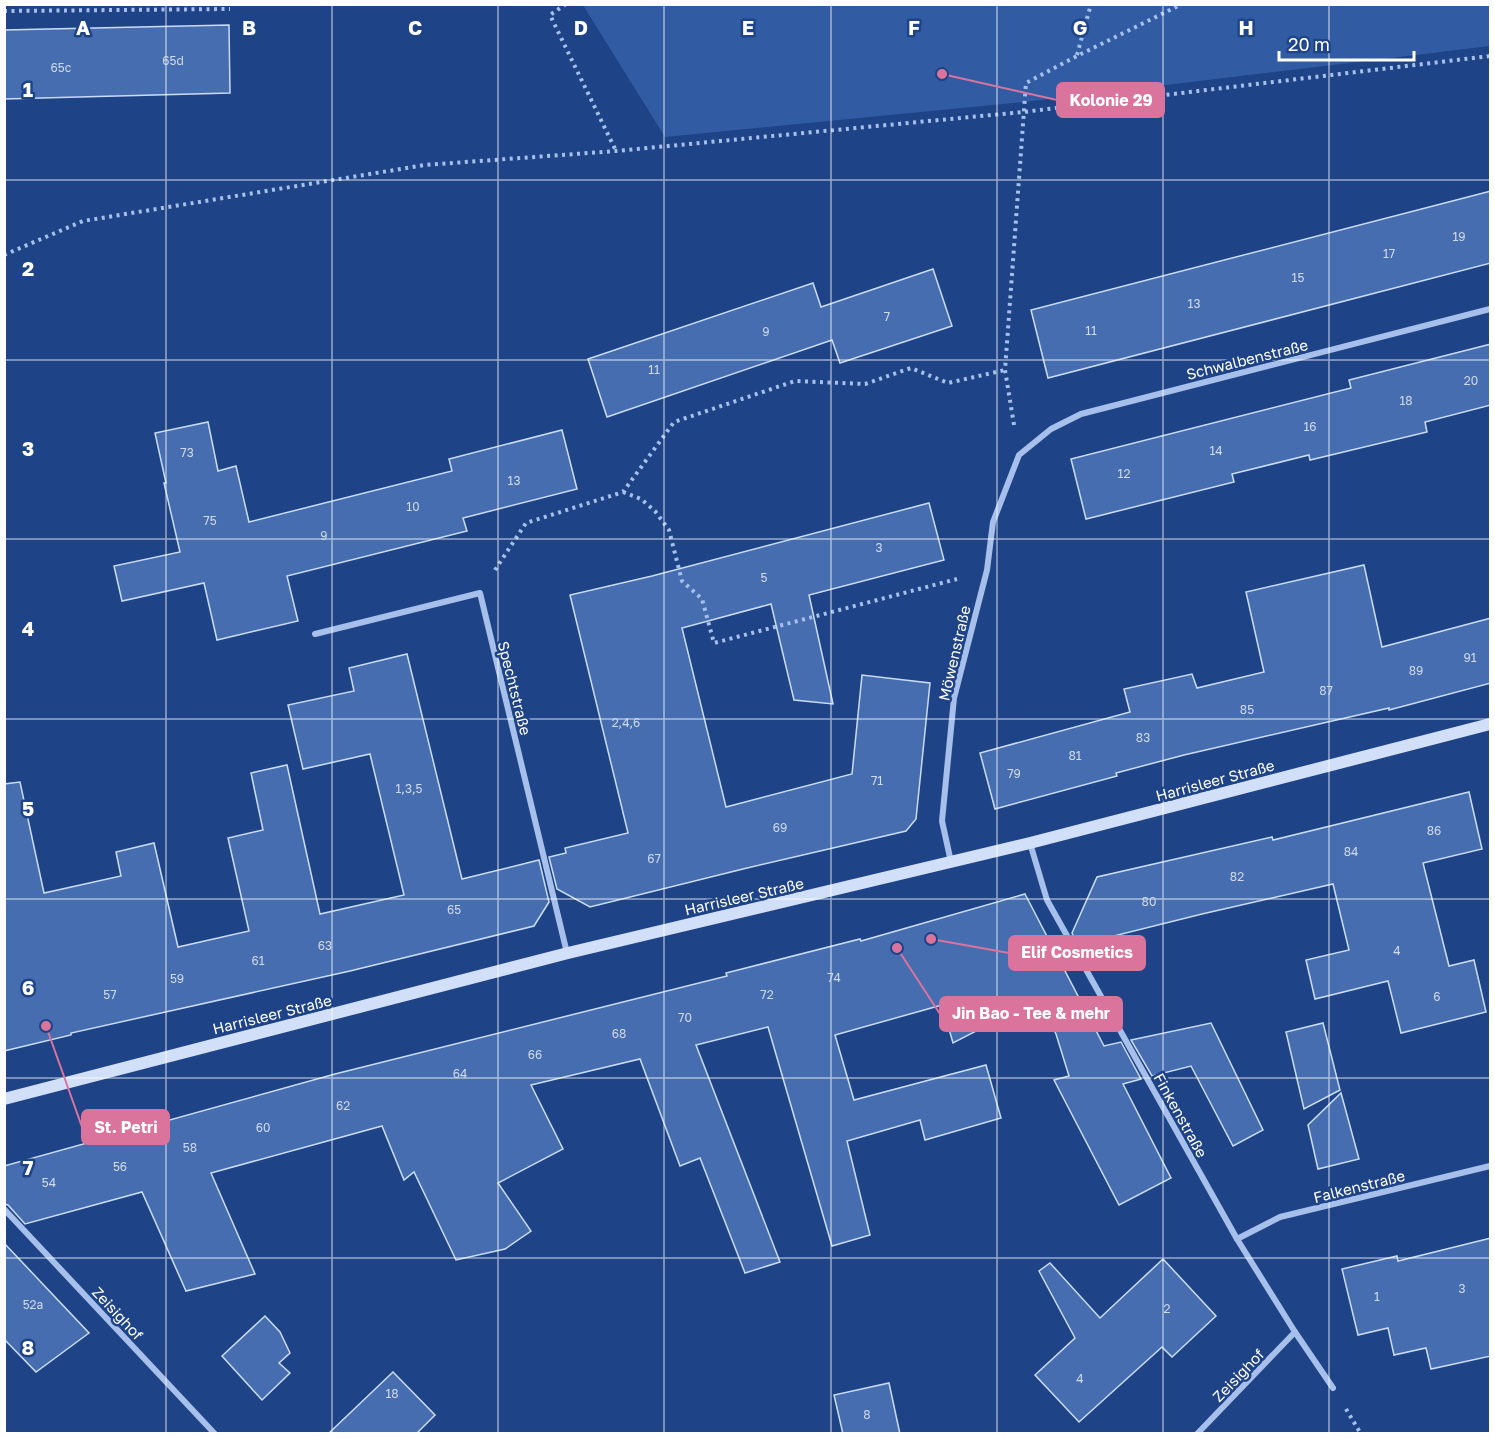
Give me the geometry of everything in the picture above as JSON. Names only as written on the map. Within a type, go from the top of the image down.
[{"type":"main road","name":"Harrisleer Straße","points":[[4,1099],[568,953],[951,863],[1491,724]]},
{"type":"street","name":"Schwalbenstraße","points":[[1019,454],[1051,429],[1081,414],[1491,309]]},
{"type":"street","name":"Möwenstraße","points":[[951,863],[942,821],[954,698],[987,570],[993,522],[1019,454]]},
{"type":"street","points":[[315,634],[480,593]]},
{"type":"street","name":"Spechtstraße","points":[[480,593],[568,953]]},
{"type":"street","name":"Finkenstraße","points":[[1030,843],[1047,900],[1237,1239],[1333,1388]]},
{"type":"street","name":"Falkenstraße","points":[[1237,1239],[1280,1217],[1491,1166]]},
{"type":"street","name":"Zeisighof","points":[[4,1209],[215,1434]]},
{"type":"street","name":"Zeisighof","points":[[1197,1434],[1295,1332]]},
{"type":"path","points":[[566,4],[550,15],[616,151]]},
{"type":"path","points":[[1077,56],[1091,4]]},
{"type":"path","points":[[1019,454],[1005,370],[1026,83],[1182,4]]},
{"type":"path","points":[[4,11],[230,9]]},
{"type":"path","points":[[4,255],[83,221],[425,165],[616,151],[1023,112],[1491,56]]},
{"type":"path","points":[[480,593],[526,523],[623,492],[674,422],[795,381],[865,384],[911,368],[948,383],[1005,370]]},
{"type":"path","points":[[623,492],[641,499],[655,511],[669,530],[681,581],[702,599],[714,643],[936,585]]},
{"type":"shaded area","points":[[1490,4],[1490,46],[1024,102],[665,137],[583,5]]},
{"type":"building","points":[[229,25],[230,93],[4,99],[4,30]]},
{"type":"building","points":[[1491,191],[1491,263],[1048,378],[1031,310]]},
{"type":"building","points":[[933,269],[952,326],[840,363],[832,340],[607,417],[588,359],[813,283],[821,307]]},
{"type":"building","points":[[1491,344],[1491,405],[1425,422],[1427,432],[1310,460],[1309,455],[1232,474],[1234,482],[1086,519],[1071,459],[1351,388],[1349,380]]},
{"type":"building","points":[[208,422],[218,471],[236,466],[249,522],[452,471],[449,459],[562,430],[577,489],[463,518],[467,531],[287,576],[298,621],[217,640],[204,583],[122,601],[114,566],[180,552],[155,433]]},
{"type":"building","points":[[929,503],[944,560],[809,595],[833,704],[794,700],[771,604],[682,628],[726,807],[852,774],[862,675],[930,683],[916,819],[906,831],[590,907],[557,889],[549,857],[566,853],[565,848],[628,833],[570,595],[652,576]]},
{"type":"building","points":[[1364,565],[1382,647],[1491,618],[1491,683],[1389,710],[1389,708],[1184,755],[995,809],[980,753],[1130,712],[1124,689],[1192,674],[1197,688],[1264,672],[1246,592]]},
{"type":"building","points":[[407,654],[462,879],[539,860],[549,902],[534,926],[350,971],[71,1033],[71,1035],[4,1051],[4,784],[20,782],[44,893],[121,876],[116,852],[154,843],[178,947],[249,931],[228,838],[263,830],[251,773],[287,765],[320,914],[404,895],[370,754],[303,769],[288,705],[354,691],[349,668]]},
{"type":"building","points":[[1469,792],[1482,849],[1423,863],[1449,966],[1474,960],[1486,1012],[1401,1033],[1388,981],[1315,999],[1306,960],[1349,950],[1333,884],[1078,945],[1072,933],[1097,877],[1272,837],[1273,840]]},
{"type":"building","points":[[1025,894],[1104,1046],[1121,1042],[1141,1079],[1123,1084],[1171,1178],[1119,1205],[1054,1080],[1069,1076],[1056,1034],[1038,999],[953,1043],[942,1005],[835,1035],[854,1100],[986,1065],[1001,1118],[925,1140],[920,1120],[847,1141],[870,1235],[832,1246],[768,1027],[696,1045],[780,1262],[745,1273],[700,1158],[680,1166],[640,1059],[531,1085],[563,1149],[498,1183],[531,1231],[505,1249],[456,1260],[414,1172],[404,1180],[382,1126],[211,1173],[255,1274],[186,1291],[142,1192],[25,1224],[8,1205],[4,1204],[4,1166],[335,1074],[727,976],[726,973],[860,939],[861,941]]},
{"type":"building","points":[[1211,1023],[1263,1130],[1233,1146],[1191,1066],[1152,1076],[1131,1040]]},
{"type":"building","points":[[1323,1023],[1340,1090],[1304,1109],[1286,1032]]},
{"type":"building","points":[[1341,1093],[1359,1159],[1318,1169],[1308,1125]]},
{"type":"building","points":[[1491,1238],[1491,1356],[1431,1369],[1426,1348],[1394,1355],[1388,1328],[1358,1335],[1342,1269],[1397,1256],[1398,1261]]},
{"type":"building","points":[[4,1243],[89,1333],[36,1372],[4,1339]]},
{"type":"building","points":[[1163,1259],[1216,1316],[1172,1357],[1162,1347],[1079,1422],[1035,1375],[1075,1338],[1039,1271],[1050,1263],[1100,1318]]},
{"type":"building","points":[[265,1316],[280,1332],[290,1353],[279,1363],[290,1373],[262,1400],[222,1356]]},
{"type":"building","points":[[393,1372],[435,1415],[416,1434],[328,1434]]},
{"type":"building","points":[[889,1383],[900,1434],[843,1434],[834,1395]]},
{"type":"place","name":"Kolonie 29","points":[[942,74]]},
{"type":"place","name":"Elif Cosmetics","points":[[931,939]]},
{"type":"place","name":"Jin Bao - Tee & mehr","points":[[897,948]]},
{"type":"place","name":"St. Petri","points":[[46,1026]]}]
